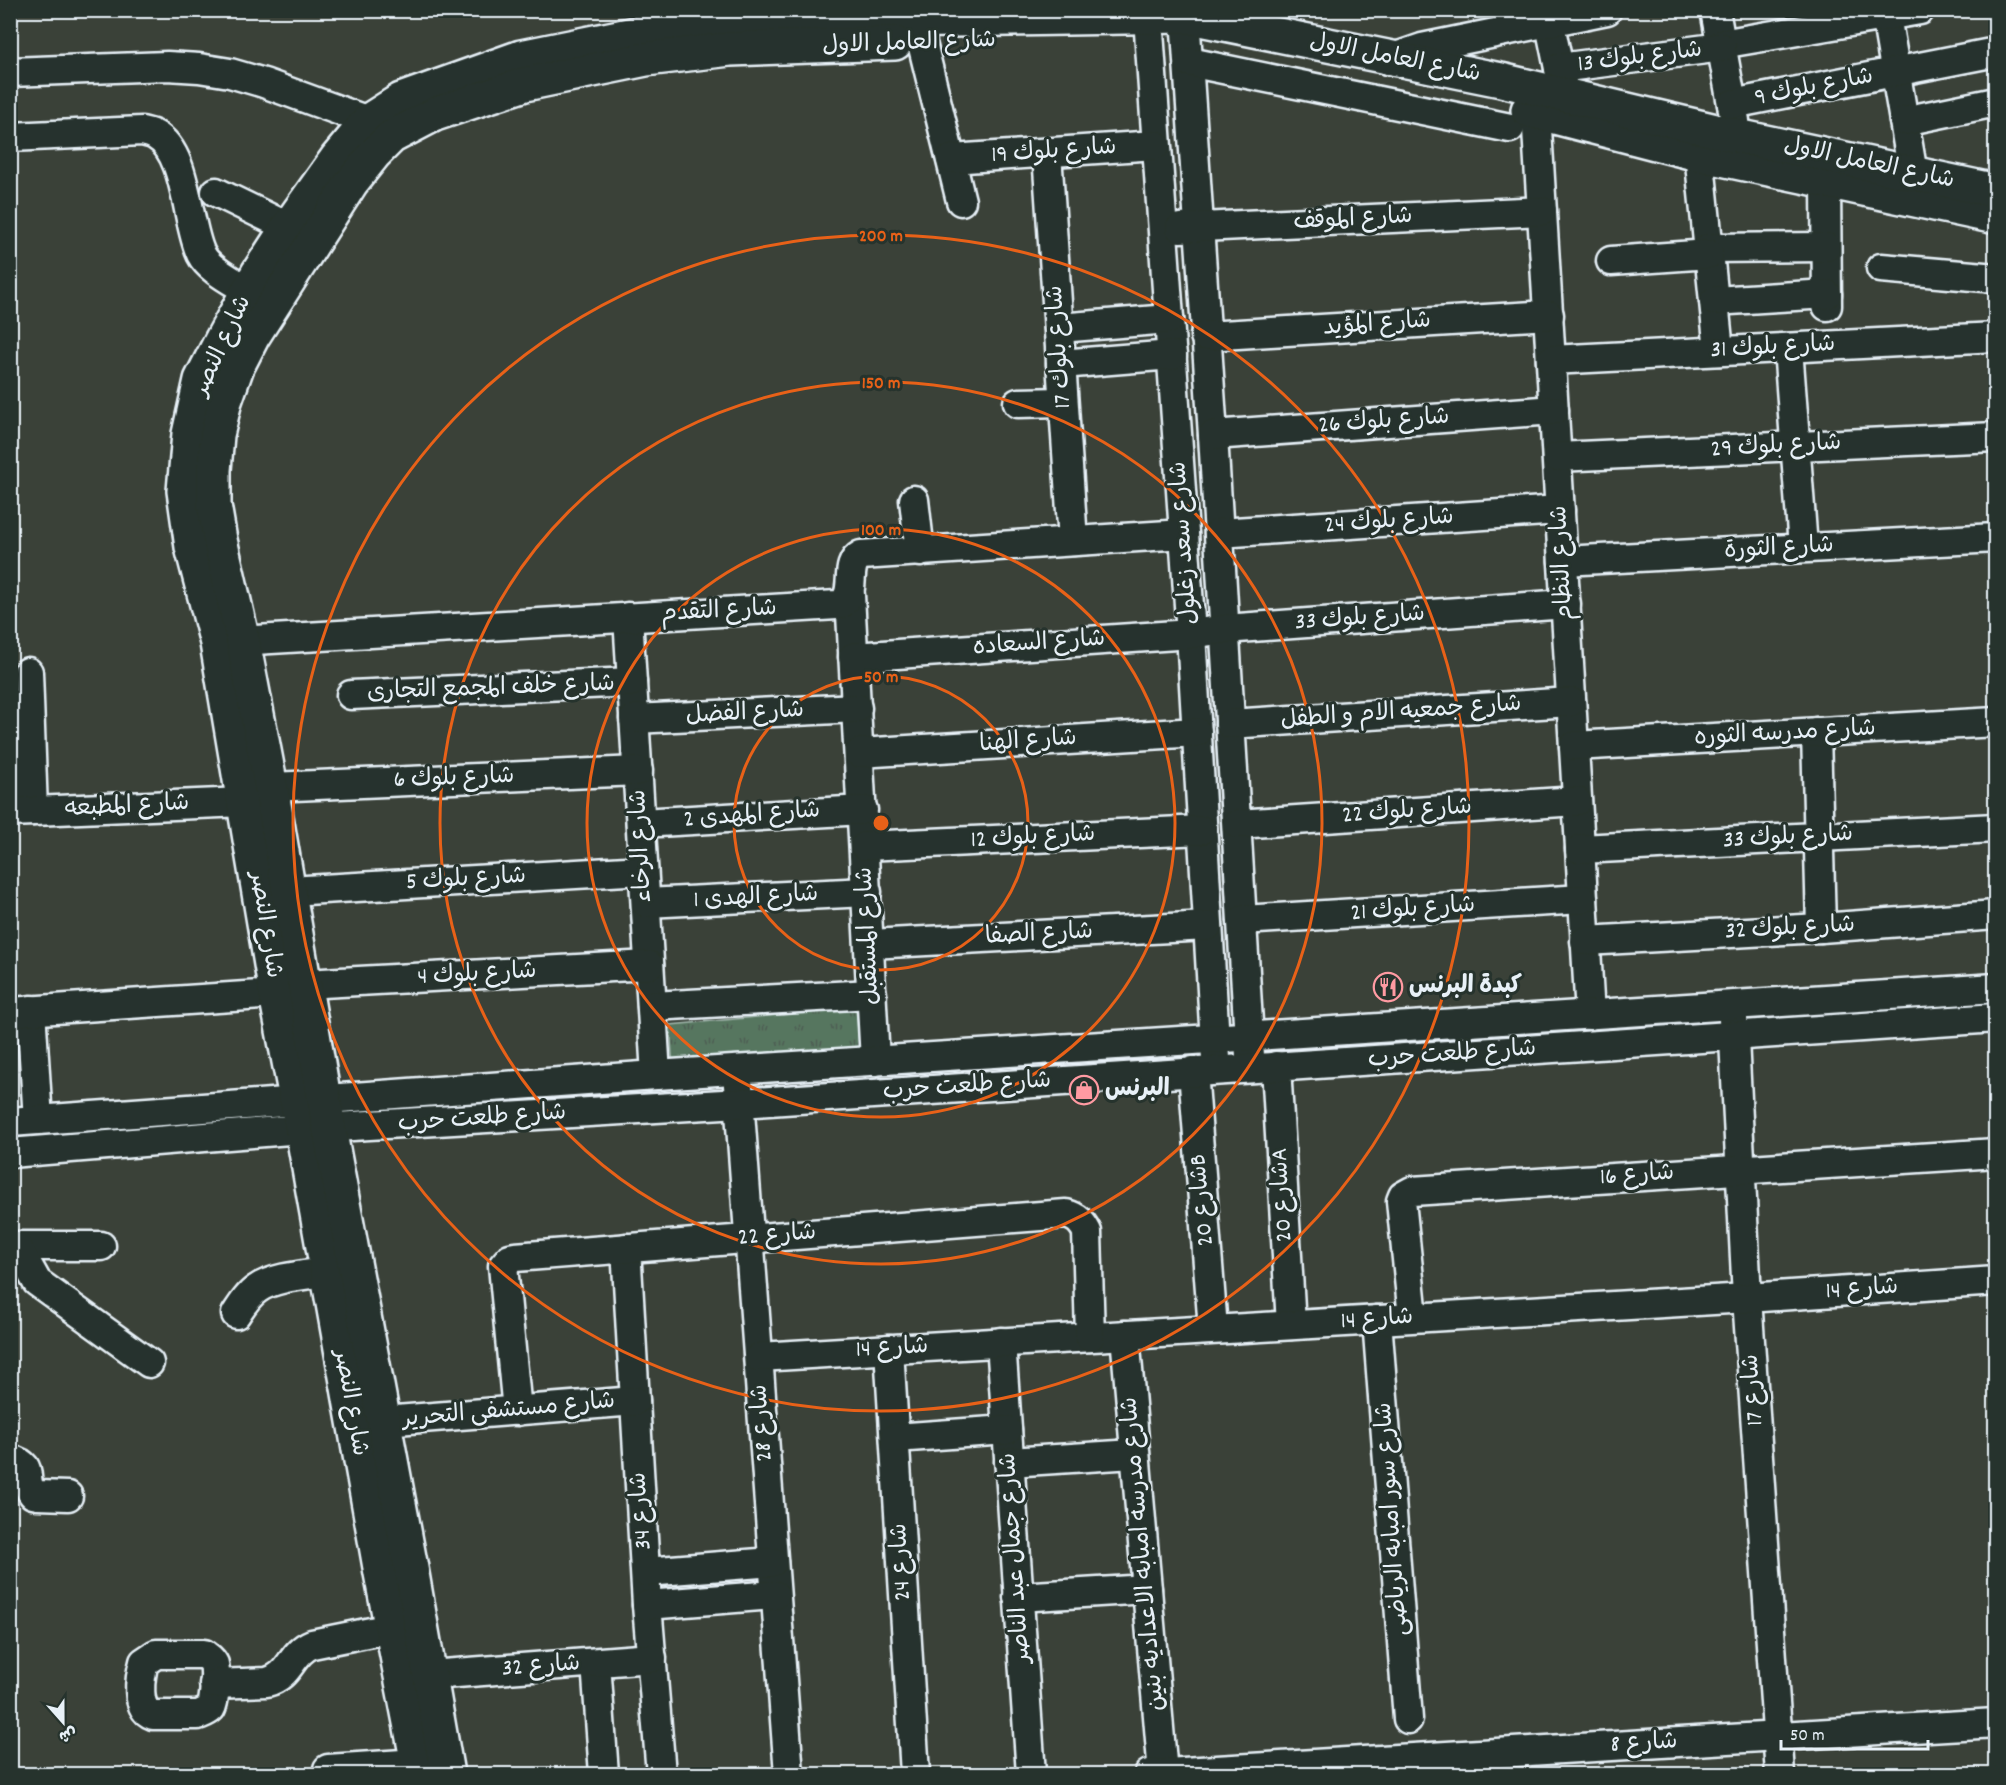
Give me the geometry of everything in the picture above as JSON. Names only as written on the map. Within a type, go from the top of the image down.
[{"type":"main road","name":"شارع العامل الاول","points":[[380,129],[401,100],[521,57],[639,33],[720,24],[1149,28],[1194,35],[1259,39],[1331,57],[1501,80],[1562,82],[1697,140],[1826,181],[1995,217]]},
{"type":"main road","name":"شارع العامل الاول","points":[[380,129],[435,114],[525,84],[646,59],[730,49],[922,43],[1149,28]]},
{"type":"main road","name":"شارع العامل الاول","points":[[1379,63],[1523,120],[1697,140],[1737,136],[1995,191]]},
{"type":"main road","name":"شارع النصر","points":[[230,642],[192,547],[184,491],[189,434],[201,380],[248,291],[288,227],[338,158],[380,129]]},
{"type":"main road","name":"شارع النصر","points":[[380,129],[375,153],[351,183],[253,336],[237,367],[225,401],[217,435],[214,505],[220,540],[230,642],[313,1114],[384,1421],[396,1570],[391,1628],[428,1771]]},
{"type":"main road","name":"شارع النصر","points":[[258,794],[289,891],[290,989]]},
{"type":"main road","name":"شارع النصر","points":[[313,1114],[326,1272],[396,1570],[430,1675],[428,1771]]},
{"type":"street","points":[[1194,35],[1248,10]]},
{"type":"street","points":[[1379,63],[1422,48],[1548,16],[1607,10]]},
{"type":"street","points":[[1715,10],[1737,136]]},
{"type":"street","name":"شارع بلوك 13","points":[[1562,82],[1721,45],[1885,14],[1920,10]]},
{"type":"street","points":[[1885,14],[1913,174]]},
{"type":"street","points":[[1548,16],[1562,82]]},
{"type":"street","name":"شارع سعد زغلول","points":[[1149,28],[1191,634],[1215,1039],[1205,1071]]},
{"type":"street","points":[[1194,35],[1523,120]]},
{"type":"street","name":"شارع سعد زغلول","points":[[1194,35],[1199,227],[1249,1037],[1263,1067]]},
{"type":"street","points":[[922,43],[961,201]]},
{"type":"street","name":"شارع بلوك 9","points":[[1732,104],[1995,52]]},
{"type":"street","points":[[10,72],[167,66],[200,68],[230,73],[264,83],[380,129]]},
{"type":"street","points":[[1904,121],[1995,102]]},
{"type":"street","name":"شارع النظام","points":[[1523,120],[1542,211],[1590,1015]]},
{"type":"street","points":[[10,137],[142,130],[154,134],[168,148],[182,178],[202,255],[210,265],[248,291]]},
{"type":"street","points":[[1697,140],[1719,351]]},
{"type":"street","name":"شارع بلوك 19","points":[[951,159],[1156,145]]},
{"type":"street","name":"شارع بلوك 17","points":[[1047,153],[1073,542]]},
{"type":"street","points":[[1714,301],[1827,300],[1826,181]]},
{"type":"street","points":[[216,192],[288,227]]},
{"type":"street","name":"شارع الموقف","points":[[1163,229],[1542,211]]},
{"type":"street","points":[[1611,261],[1709,251],[1826,247]]},
{"type":"street","points":[[1881,268],[1995,278]]},
{"type":"street","name":"شارع المؤيد","points":[[1205,336],[1549,315]]},
{"type":"street","points":[[1059,328],[1169,319]]},
{"type":"street","name":"شارع بلوك 31","points":[[1551,360],[1995,337]]},
{"type":"street","points":[[1788,348],[1803,547]]},
{"type":"street","points":[[1061,364],[1172,355]]},
{"type":"street","points":[[1018,403],[1063,402]]},
{"type":"street","name":"شارع بلوك 26","points":[[1213,435],[1554,410]]},
{"type":"street","name":"شارع بلوك 29","points":[[1557,457],[1995,437]]},
{"type":"street","points":[[914,500],[920,552]]},
{"type":"street","name":"شارع بلوك 24","points":[[1219,533],[1560,510]]},
{"type":"street","points":[[850,595],[853,564],[861,555],[1184,534]]},
{"type":"street","name":"شارع الثورة","points":[[1563,561],[1995,538]]},
{"type":"street","name":"شارع التقدم","points":[[230,642],[837,605],[842,604],[850,595]]},
{"type":"street","name":"شارع المستقبل","points":[[850,595],[876,1061]]},
{"type":"street","name":"شارع بلوك 33","points":[[1225,628],[1566,604]]},
{"type":"street","name":"شارع الرخاء","points":[[628,617],[656,1075]]},
{"type":"street","name":"شارع السعاده","points":[[853,657],[1191,634],[1225,628]]},
{"type":"street","points":[[22,812],[28,672]]},
{"type":"street","name":"شارع خلف المجمع التجارى","points":[[351,695],[632,682]]},
{"type":"street","name":"شارع جمعيه الام و الطفل","points":[[1230,724],[1571,702]]},
{"type":"street","name":"شارع الفضل","points":[[634,719],[856,708]]},
{"type":"street","name":"شارع مدرسه الثوره","points":[[1574,746],[1995,722]]},
{"type":"street","name":"شارع الهنا","points":[[859,753],[1197,732]]},
{"type":"street","points":[[1816,732],[1821,928]]},
{"type":"street","name":"شارع بلوك 6","points":[[258,794],[638,771]]},
{"type":"street","name":"شارع المطبعه","points":[[22,812],[258,794]]},
{"type":"street","name":"شارع بلوك 22","points":[[1237,824],[1577,801]]},
{"type":"street","name":"شارع المهدى 2","points":[[642,823],[863,810]]},
{"type":"street","name":"شارع بلوك 33","points":[[1580,849],[1995,828]]},
{"type":"street","name":"شارع بلوك 12","points":[[865,846],[1202,830]]},
{"type":"street","name":"شارع بلوك 5","points":[[289,891],[644,870]]},
{"type":"street","name":"شارع الهدى 1","points":[[646,903],[867,892]]},
{"type":"street","name":"شارع بلوك 21","points":[[1242,920],[1583,899]]},
{"type":"street","name":"شارع بلوك 32","points":[[1585,941],[1821,928],[1995,915]]},
{"type":"street","name":"شارع الصفا","points":[[870,944],[1208,926]]},
{"type":"street","name":"شارع بلوك 4","points":[[21,1011],[290,989],[649,965]]},
{"type":"street","name":"شارع طلعت حرب","points":[[10,1153],[313,1114],[656,1075],[1995,988]]},
{"type":"street","points":[[652,1006],[872,994]]},
{"type":"street","name":"شارع 17","points":[[1732,1005],[1747,1298],[1780,1774]]},
{"type":"street","points":[[21,1011],[24,1121]]},
{"type":"street","name":"شارع طلعت حرب","points":[[24,1121],[740,1103],[1995,1018]]},
{"type":"street","name":"شارع 20A","points":[[1263,1067],[1291,1325]]},
{"type":"street","name":"شارع 28","points":[[737,1071],[789,1774]]},
{"type":"street","name":"شارع 20B","points":[[1205,1071],[1213,1329]]},
{"type":"street","name":"شارع 16","points":[[1413,1317],[1401,1202],[1407,1192],[1995,1153]]},
{"type":"street","name":"شارع 22","points":[[517,1411],[503,1271],[506,1261],[515,1257],[1066,1214],[1076,1217],[1083,1223],[1087,1232],[1090,1337]]},
{"type":"street","points":[[14,1246],[101,1246]]},
{"type":"street","points":[[14,1246],[37,1282],[149,1363]]},
{"type":"street","name":"شارع 34","points":[[626,1248],[652,1658],[655,1774]]},
{"type":"street","points":[[236,1314],[250,1294],[260,1287],[283,1279],[326,1272]]},
{"type":"street","name":"شارع 14","points":[[759,1357],[1995,1281]]},
{"type":"street","name":"شارع سور امبابه الرياضى","points":[[1377,1320],[1408,1719]]},
{"type":"street","name":"شارع مدرسه امبابه الاعداديه بنين","points":[[1125,1335],[1147,1589],[1156,1774]]},
{"type":"street","name":"شارع جمال عبد الناصر","points":[[1001,1342],[1031,1774]]},
{"type":"street","name":"شارع 24","points":[[889,1349],[915,1774]]},
{"type":"street","name":"شارع مستشفى التحرير","points":[[384,1421],[635,1401]]},
{"type":"street","points":[[895,1438],[1007,1430]]},
{"type":"street","points":[[1009,1462],[1134,1454]]},
{"type":"street","points":[[10,1459],[22,1461],[33,1494],[68,1496]]},
{"type":"street","points":[[646,1572],[773,1562]]},
{"type":"street","points":[[1018,1596],[1147,1589]]},
{"type":"street","points":[[647,1605],[775,1595]]},
{"type":"street","points":[[214,1684],[275,1680],[287,1670],[297,1653],[304,1647],[391,1628]]},
{"type":"street","name":"شارع 32","points":[[430,1675],[652,1658]]},
{"type":"street","points":[[596,1663],[604,1774]]},
{"type":"street","name":"شارع 8","points":[[1156,1774],[1444,1766],[1778,1736],[1995,1723]]},
{"type":"street","points":[[328,1770],[428,1771]]},
{"type":"green space","points":[[856,1008],[860,1053],[673,1068],[670,1025]]},
{"type":"place","name":"كبدة البرنس","points":[[1388,987]]},
{"type":"place","name":"البرنس","points":[[1084,1090]]}]
